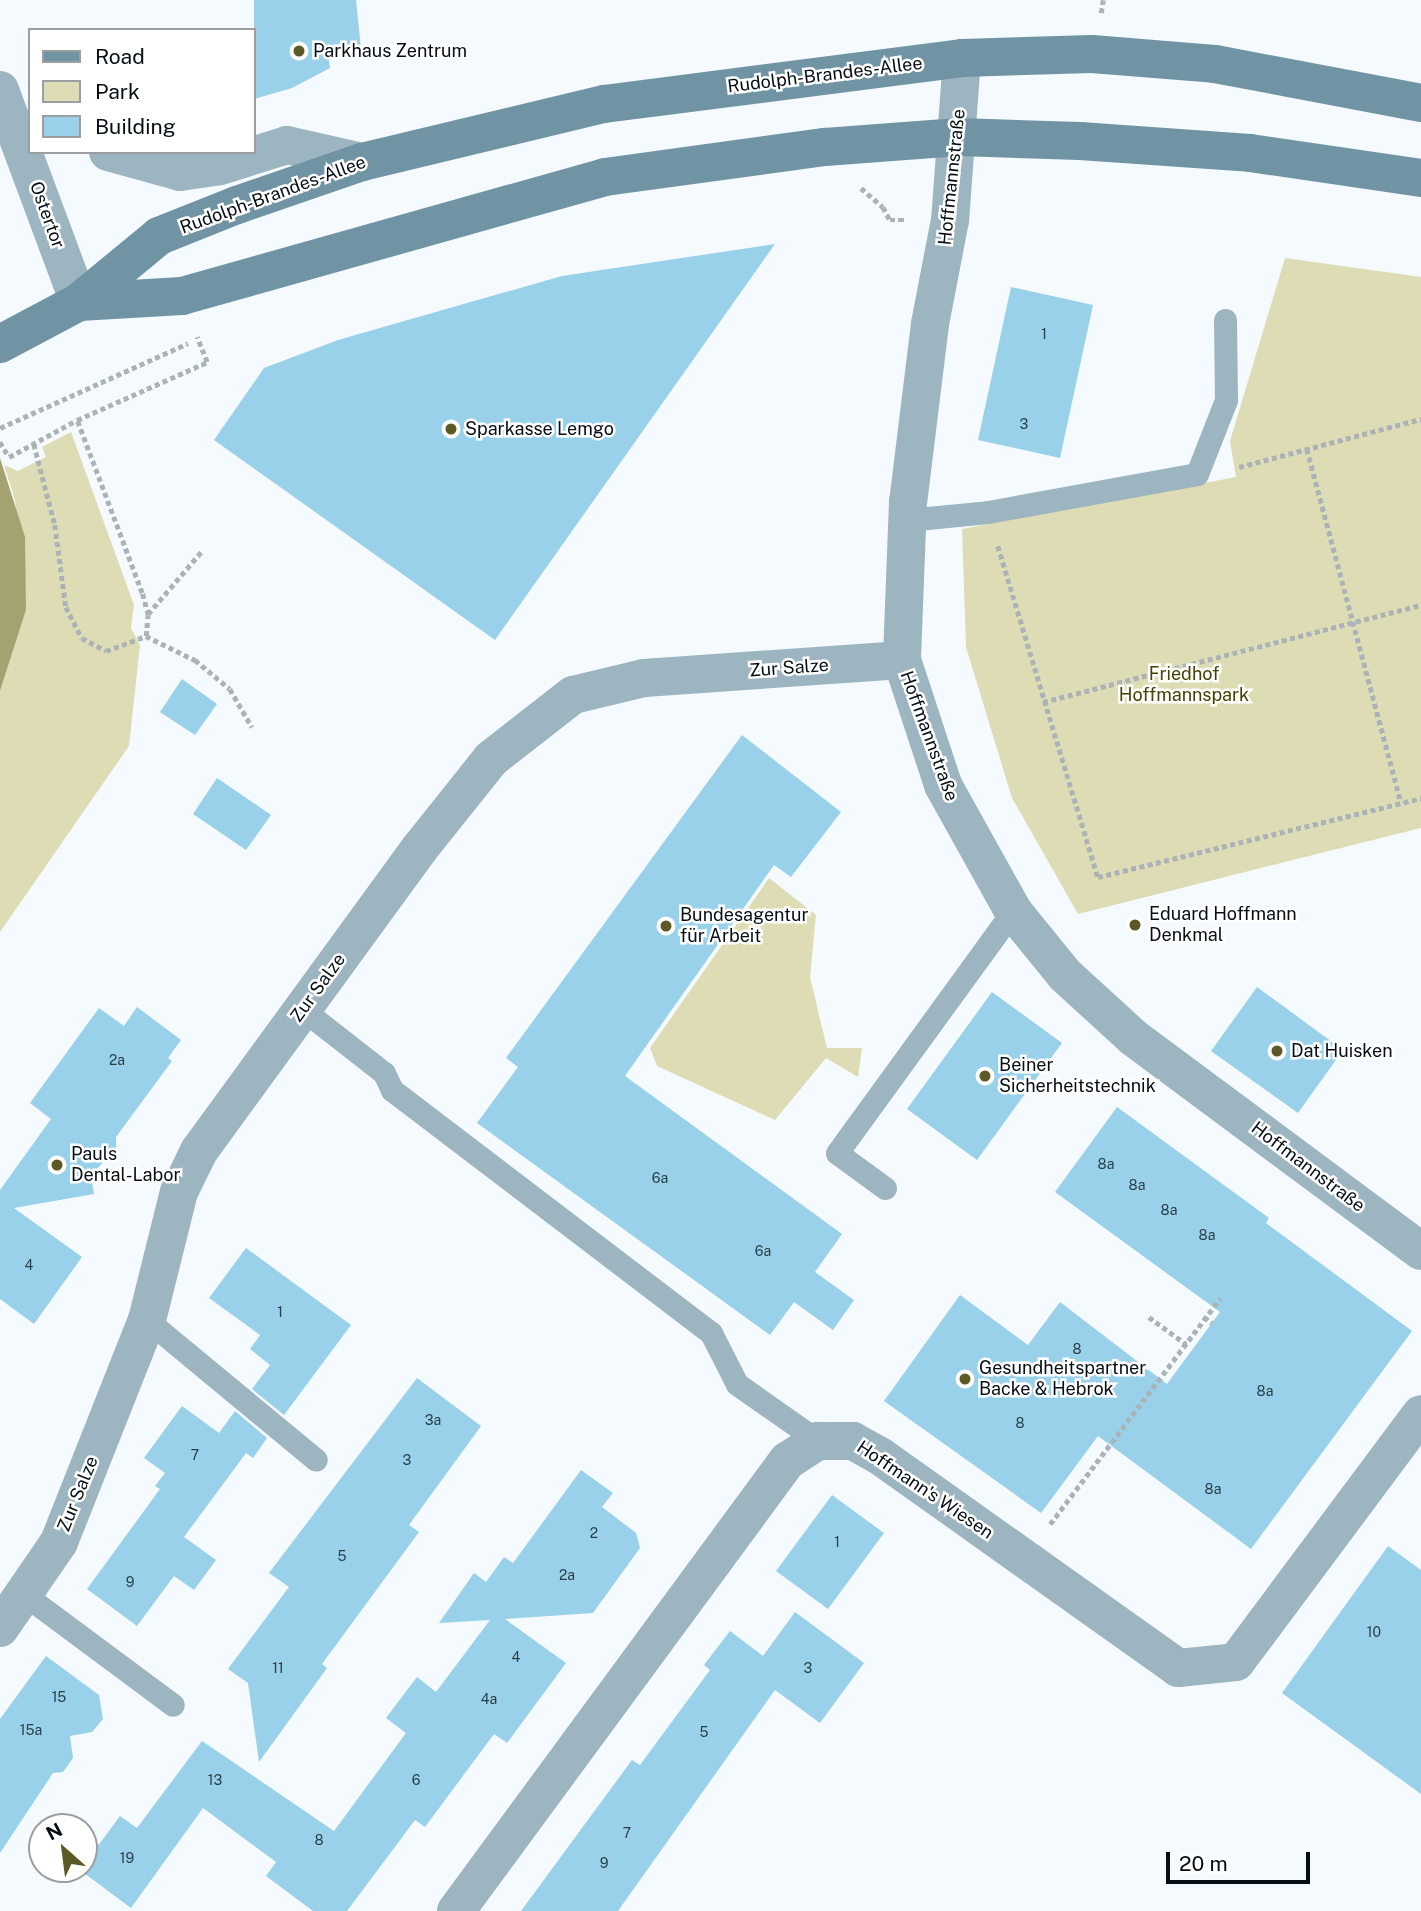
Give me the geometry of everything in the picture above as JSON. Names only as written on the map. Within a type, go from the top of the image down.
[{"type":"main road","name":"Rudolph-Brandes-Allee","points":[[79,302],[159,236],[362,162],[604,104],[962,58],[1092,54],[1215,64],[1421,103]]},
{"type":"main road","points":[[0,344],[79,302],[182,296],[242,282],[605,177],[825,147],[959,136],[1250,153],[1421,178]]},
{"type":"street","name":"Hoffmannstraße","points":[[962,58],[959,136],[950,220],[930,324],[906,520],[902,660],[943,785],[1013,911],[1065,975],[1134,1038],[1421,1251]]},
{"type":"street","points":[[0,73],[28,95]]},
{"type":"street","name":"Ostertor","points":[[0,90],[79,302]]},
{"type":"street","points":[[115,154],[180,172],[220,166],[286,145],[362,162]]},
{"type":"street","name":"Zur Salze","points":[[0,1628],[59,1542],[148,1320],[179,1192],[199,1151],[302,1009],[491,759],[573,695],[644,678],[902,660]]},
{"type":"street","name":"Hoffmann's Wiesen","points":[[818,1441],[853,1441],[880,1456],[1178,1668],[1236,1662],[1421,1414]]},
{"type":"street","points":[[456,1911],[787,1461],[818,1441]]},
{"type":"lane","points":[[906,520],[988,512],[1197,474],[1226,400],[1225,320]]},
{"type":"lane","points":[[884,1188],[837,1153],[1013,911]]},
{"type":"lane","points":[[302,1009],[384,1073],[392,1090],[711,1333],[737,1384],[818,1441]]},
{"type":"lane","points":[[148,1320],[316,1460]]},
{"type":"lane","points":[[25,1595],[173,1705]]},
{"type":"path","points":[[848,185],[861,188],[884,206],[890,220],[950,220]]},
{"type":"path","points":[[0,428],[211,334]]},
{"type":"path","points":[[0,442],[9,457],[77,420],[207,362],[198,338]]},
{"type":"path","points":[[1197,474],[1421,419]]},
{"type":"path","points":[[77,420],[148,615],[145,636]]},
{"type":"path","points":[[34,444],[55,525],[65,607],[82,638],[106,651],[145,636],[195,660],[230,689],[252,727]]},
{"type":"path","points":[[1307,449],[1401,803]]},
{"type":"path","points":[[988,512],[1043,702],[1098,877],[1421,798]]},
{"type":"path","points":[[148,615],[201,552]]},
{"type":"path","points":[[1043,702],[1421,605]]},
{"type":"path","points":[[1025,1558],[1220,1298]]},
{"type":"path","points":[[1149,1317],[1186,1343]]},
{"type":"path","points":[[1204,1317],[1212,1323]]},
{"type":"green space","name":"Friedhof Hoffmannspark","points":[[1285,258],[1421,277],[1421,828],[1078,914],[1012,798],[966,647],[962,529],[1236,477],[1230,441]]},
{"type":"green space","points":[[71,432],[134,605],[131,628],[140,645],[129,746],[0,932],[0,691],[26,610],[15,500],[4,465],[18,471],[46,457],[42,447]]},
{"type":"green space","points":[[769,878],[816,915],[810,977],[827,1048],[862,1048],[858,1077],[826,1058],[775,1120],[657,1066],[650,1048]]},
{"type":"shaded area","points":[[0,458],[25,537],[26,610],[0,691]]},
{"type":"building","name":"Parkhaus Zentrum","points":[[254,0],[356,0],[361,49],[328,53],[330,68],[292,88],[256,98]]},
{"type":"building","name":"Sparkasse Lemgo","points":[[775,244],[495,640],[214,440],[264,368],[338,340],[562,276]]},
{"type":"building","points":[[1011,287],[1093,305],[1060,458],[978,440]]},
{"type":"building","points":[[182,679],[217,704],[195,735],[160,712]]},
{"type":"building","points":[[742,735],[841,812],[791,877],[774,865],[625,1076],[842,1234],[815,1272],[854,1300],[833,1330],[794,1302],[770,1335],[477,1123],[518,1067],[506,1058]]},
{"type":"building","points":[[217,778],[271,815],[246,850],[193,814]]},
{"type":"building","name":"Dat Huisken","points":[[1257,987],[1343,1050],[1298,1113],[1211,1051]]},
{"type":"building","name":"Beiner Sicherheitstechnik","points":[[992,992],[1062,1043],[977,1160],[907,1109]]},
{"type":"building","points":[[137,1007],[181,1040],[168,1058],[172,1061],[116,1137],[116,1147],[91,1176],[94,1194],[14,1208],[82,1257],[34,1324],[0,1299],[0,1190],[51,1119],[30,1103],[99,1008],[124,1026]]},
{"type":"building","points":[[1117,1107],[1269,1218],[1266,1223],[1412,1331],[1251,1549],[1098,1436],[1041,1513],[884,1401],[960,1295],[1028,1345],[1060,1302],[1167,1384],[1220,1312],[1055,1192]]},
{"type":"building","points":[[246,1248],[351,1325],[284,1415],[252,1389],[270,1365],[250,1349],[260,1335],[209,1298]]},
{"type":"building","points":[[417,1378],[481,1426],[409,1525],[419,1532],[322,1664],[327,1668],[259,1762],[248,1683],[228,1669],[289,1587],[269,1573]]},
{"type":"building","points":[[182,1406],[219,1433],[235,1411],[267,1438],[253,1458],[246,1453],[184,1537],[216,1560],[194,1590],[174,1576],[137,1626],[87,1589],[160,1489],[155,1486],[165,1473],[144,1458]]},
{"type":"building","points":[[581,1470],[613,1493],[602,1507],[636,1533],[640,1548],[593,1613],[505,1619],[566,1663],[507,1743],[494,1734],[425,1827],[415,1820],[347,1911],[313,1911],[266,1876],[276,1862],[203,1808],[131,1908],[97,1883],[98,1846],[120,1816],[137,1828],[202,1741],[334,1831],[406,1733],[386,1718],[417,1677],[436,1692],[490,1620],[439,1623],[474,1573],[486,1582],[504,1557],[513,1563]]},
{"type":"building","points":[[832,1495],[884,1533],[828,1609],[776,1571]]},
{"type":"building","points":[[1388,1546],[1421,1570],[1421,1794],[1282,1693]]},
{"type":"building","points":[[795,1612],[864,1663],[820,1723],[775,1690],[618,1911],[521,1911],[632,1760],[640,1765],[710,1670],[704,1665],[730,1631],[763,1656]]},
{"type":"building","points":[[46,1656],[99,1695],[103,1719],[92,1732],[70,1736],[73,1758],[63,1772],[53,1773],[0,1853],[0,1719]]},
{"type":"place","name":"Parkhaus Zentrum","points":[[299,51]]},
{"type":"place","name":"Sparkasse Lemgo","points":[[451,429]]},
{"type":"place","name":"Eduard Hoffmann Denkmal","points":[[1135,925]]},
{"type":"place","name":"Bundesagentur für Arbeit","points":[[666,926]]},
{"type":"place","name":"Dat Huisken","points":[[1277,1051]]},
{"type":"place","name":"Beiner Sicherheitstechnik","points":[[985,1076]]},
{"type":"place","name":"Pauls Dental-Labor","points":[[57,1165]]},
{"type":"place","name":"Gesundheitspartner Backe & Hebrok","points":[[965,1379]]}]
